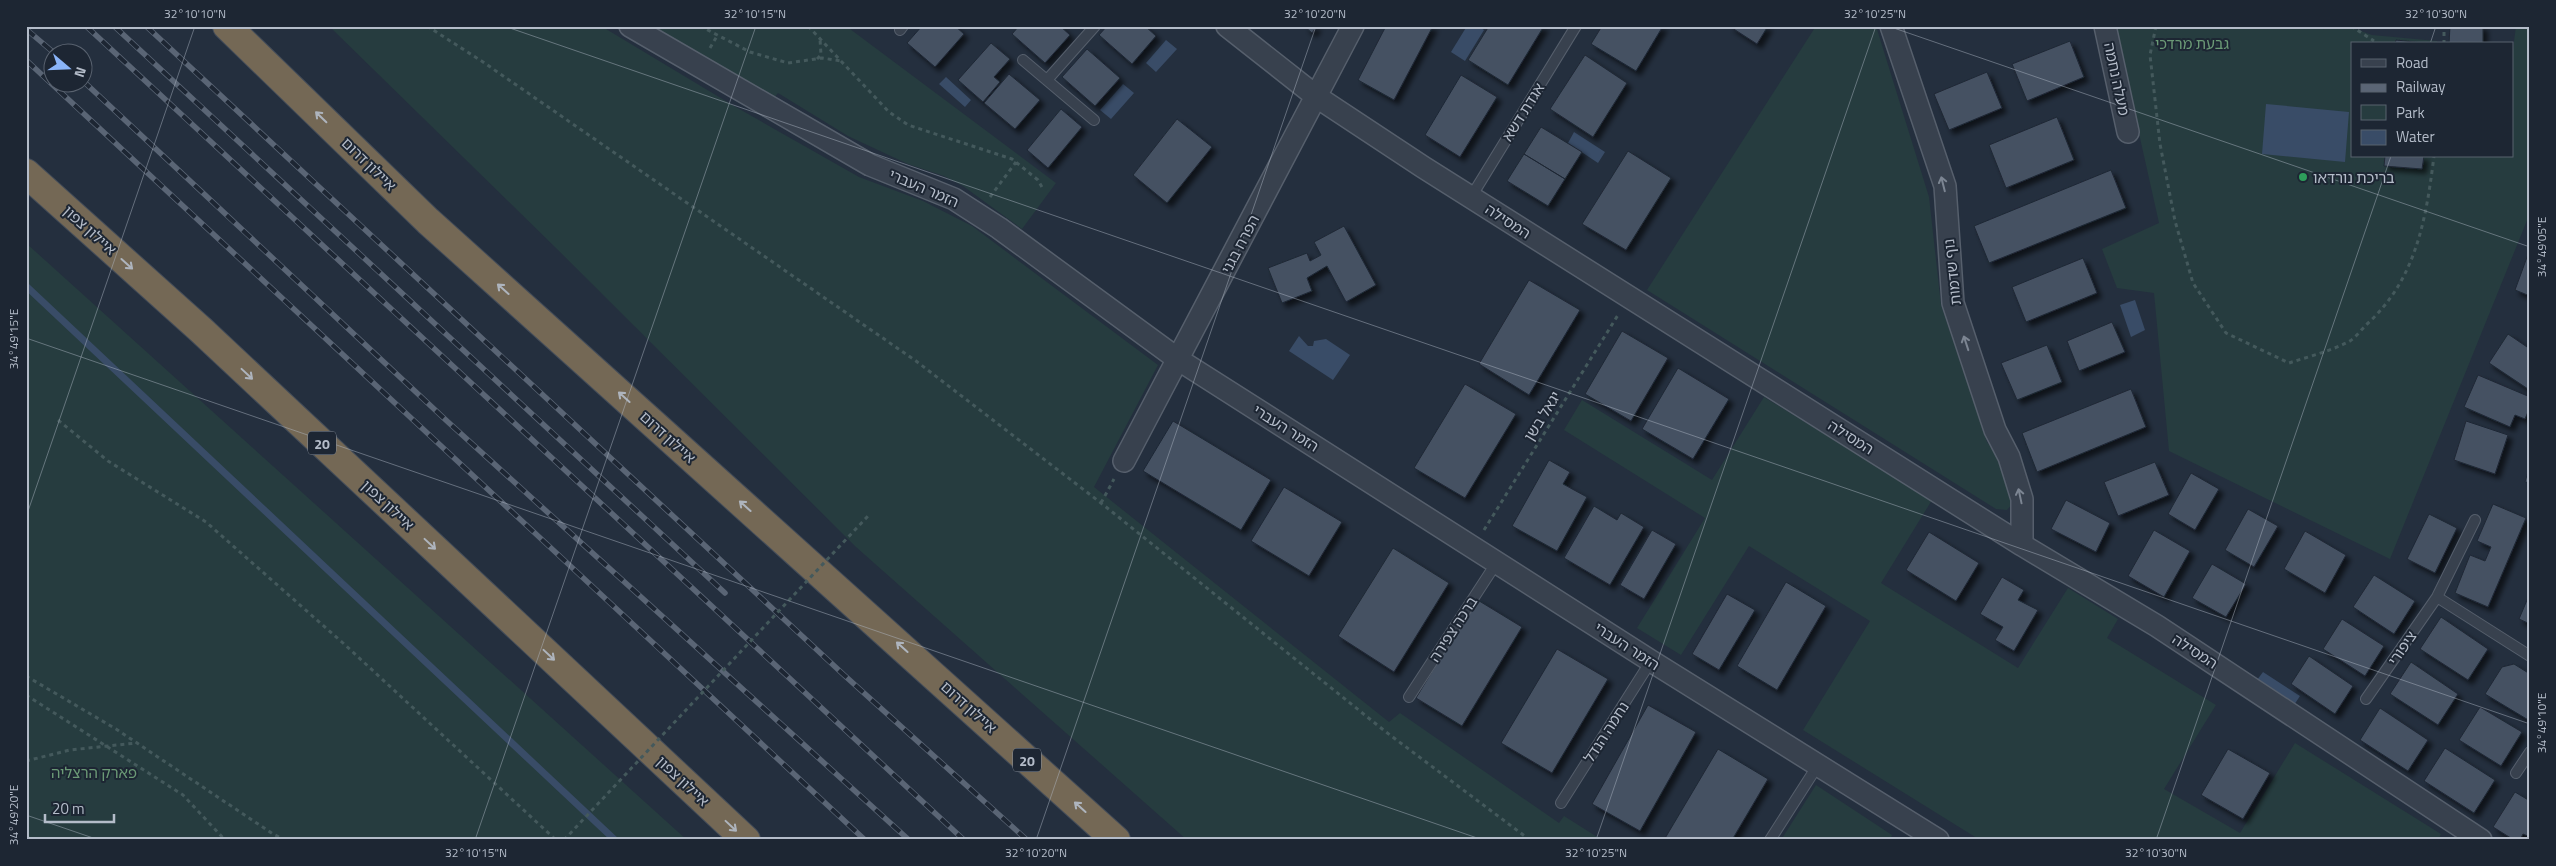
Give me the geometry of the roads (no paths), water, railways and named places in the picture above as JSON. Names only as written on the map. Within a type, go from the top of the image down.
[{"type":"highway","name":"איילון דרום","points":[[227,26],[428,221],[1116,840]]},
{"type":"highway","name":"איילון צפון","points":[[26,173],[201,330],[746,840]]},
{"type":"street","name":"הזמר העברי","points":[[630,26],[870,165],[954,199],[978,214],[1179,360],[1652,661],[1938,840]]},
{"type":"street","name":"המסילה","points":[[1227,26],[1317,98],[1629,298],[2022,545],[2157,626],[2481,840]]},
{"type":"street","name":"הפרח בגני","points":[[1124,461],[1317,98],[1353,26]]},
{"type":"street","name":"נוף שדמות","points":[[1891,26],[1945,186],[1953,303],[1995,430],[2009,457],[2022,500],[2022,545]]},
{"type":"street","name":"מעלה נחמה","points":[[2105,26],[2128,132]]},
{"type":"lane","points":[[1047,80],[1095,26]]},
{"type":"lane","name":"אגדת דשא","points":[[1471,197],[1576,26]]},
{"type":"lane","points":[[1023,60],[1094,120]]},
{"type":"lane","name":"ציפורי","points":[[2366,699],[2437,597],[2474,520]]},
{"type":"lane","name":"ברכה צפירה","points":[[1409,696],[1497,562]]},
{"type":"lane","points":[[2437,597],[2530,656]]},
{"type":"lane","name":"נחמה הנדל","points":[[1561,803],[1652,661]]},
{"type":"lane","points":[[2516,773],[2530,752]]},
{"type":"lane","points":[[1770,840],[1818,765]]},
{"type":"water","points":[[1467,26],[1478,26],[1484,30],[1465,61],[1451,52]]},
{"type":"water","points":[[1166,40],[1177,49],[1156,72],[1146,63]]},
{"type":"water","points":[[946,77],[971,100],[965,107],[939,84]]},
{"type":"water","points":[[1123,84],[1134,93],[1111,119],[1100,110]]},
{"type":"water","points":[[2266,104],[2349,112],[2345,162],[2262,154]]},
{"type":"water","points":[[1574,132],[1605,152],[1598,163],[1568,143]]},
{"type":"water","points":[[2135,300],[2145,330],[2131,337],[2120,305]]},
{"type":"water","points":[[1299,336],[1308,346],[1313,346],[1314,341],[1326,339],[1350,355],[1333,380],[1289,351]]},
{"type":"water","points":[[2263,672],[2300,696],[2294,705],[2257,680]]},
{"type":"waterway","points":[[26,286],[615,840]]},
{"type":"railway","points":[[86,26],[964,840]]},
{"type":"railway","points":[[114,26],[725,593]]},
{"type":"railway","points":[[146,26],[844,675],[1027,840]]},
{"type":"railway","points":[[26,29],[42,43]]},
{"type":"railway","points":[[26,60],[865,840]]},
{"type":"railway","points":[[92,89],[448,422],[909,840]]},
{"type":"place","name":"בריכת נורדאו","points":[[2303,177]]},
{"type":"park label","name":"גבעת מרדכי","points":[[2192,43]]},
{"type":"park label","name":"פארק הרצליה","points":[[94,772]]}]
